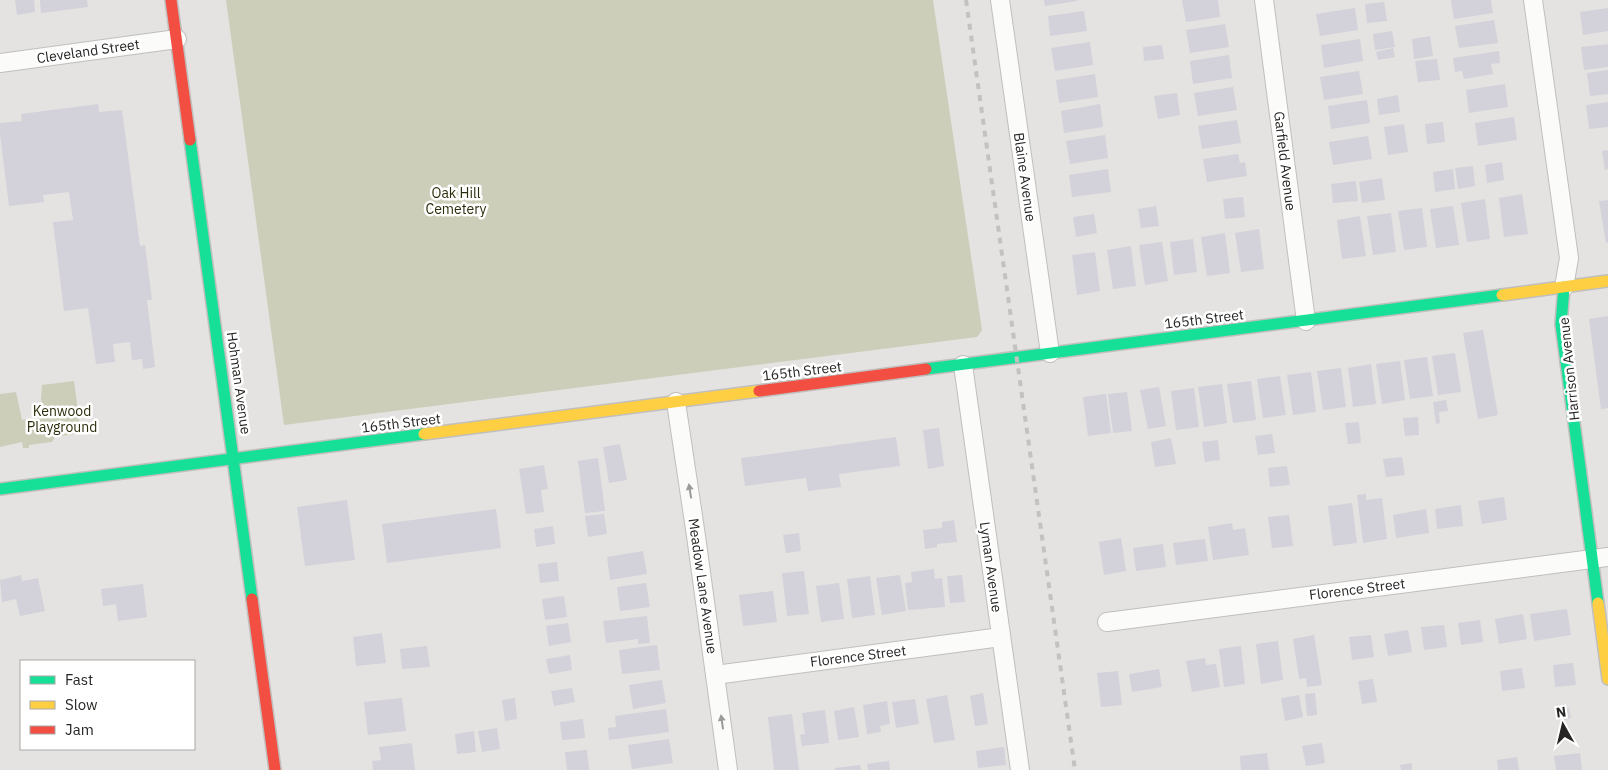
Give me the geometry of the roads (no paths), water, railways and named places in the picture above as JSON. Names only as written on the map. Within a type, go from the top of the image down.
[{"type":"main road","name":"Hohman Avenue","points":[[171,0],[275,770]]},
{"type":"main road","name":"165th Street","points":[[0,488],[234,460],[1608,282]]},
{"type":"main road","name":"Harrison Avenue","points":[[1564,287],[1561,324],[1600,558],[1608,679]]},
{"type":"street","name":"Blaine Avenue","points":[[1000,0],[1050,353]]},
{"type":"street","name":"Garfield Avenue","points":[[1264,0],[1306,321]]},
{"type":"street","name":"Harrison Avenue","points":[[1533,0],[1570,258],[1564,287]]},
{"type":"street","name":"Cleveland Street","points":[[0,63],[177,39]]},
{"type":"street","name":"Lyman Avenue","points":[[963,365],[1020,770]]},
{"type":"street","name":"Meadow Lane Avenue","points":[[676,402],[728,770]]},
{"type":"street","name":"Florence Street","points":[[1107,622],[1600,558]]},
{"type":"street","name":"Florence Street","points":[[715,674],[1001,637]]},
{"type":"railway","points":[[966,0],[1075,770]]},
{"type":"park label","name":"Oak Hill Cemetery","points":[[456,202]]},
{"type":"park label","name":"Kenwood Playground","points":[[62,420]]}]
